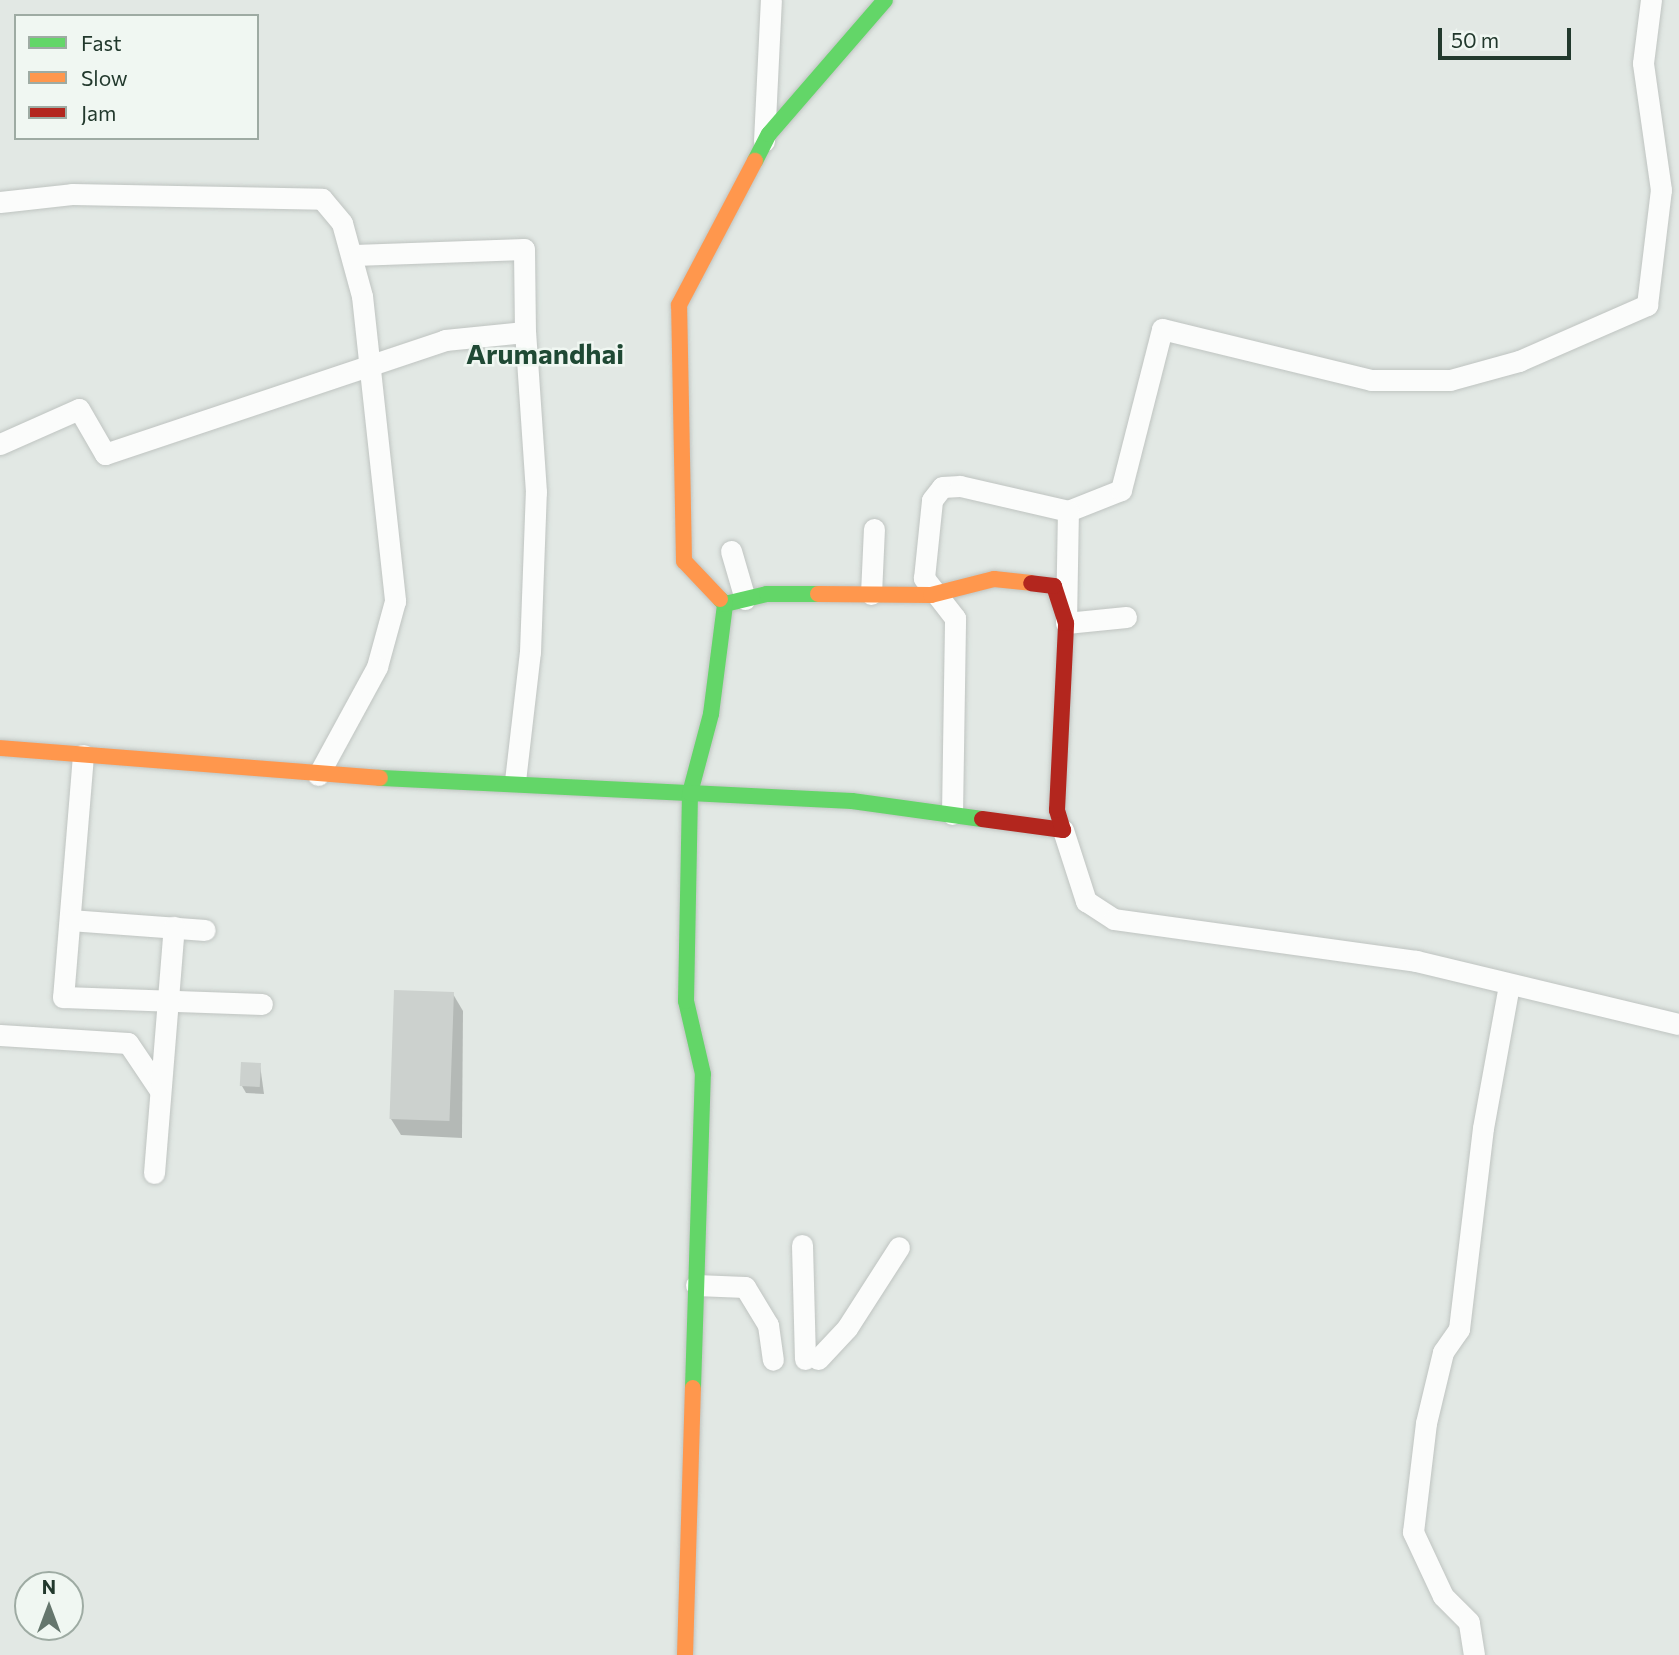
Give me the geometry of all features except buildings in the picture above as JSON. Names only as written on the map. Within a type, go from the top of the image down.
[{"type":"street","points":[[764,144],[771,0]]},
{"type":"street","points":[[885,0],[764,144],[679,305],[684,561],[735,601],[871,594],[931,595],[994,579],[1054,586],[1066,623]]},
{"type":"street","points":[[1068,511],[1121,490],[1162,329],[1371,380],[1450,380],[1519,361],[1647,305],[1661,190],[1643,64],[1651,0]]},
{"type":"street","points":[[0,202],[72,194],[322,199],[342,223],[354,255],[370,364],[395,601],[377,667],[318,775]]},
{"type":"street","points":[[354,255],[524,249],[525,332],[536,492],[530,653],[515,780]]},
{"type":"street","points":[[0,444],[79,409],[105,454],[445,340],[525,332]]},
{"type":"street","points":[[952,814],[956,618],[931,595],[924,578],[929,519],[942,487],[1058,504],[1068,511]]},
{"type":"street","points":[[1068,511],[1066,623],[1056,810],[1086,901],[1114,919],[1416,961],[1679,1024]]},
{"type":"street","points":[[871,594],[874,528]]},
{"type":"street","points":[[685,1655],[703,1074],[686,1001],[690,793],[711,714],[735,601],[731,551]]},
{"type":"street","points":[[1066,623],[1126,617]]},
{"type":"street","points":[[0,748],[318,775],[515,780],[852,801],[1063,830]]},
{"type":"street","points":[[83,755],[63,997],[262,1004]]},
{"type":"street","points":[[69,920],[205,930]]},
{"type":"street","points":[[154,1173],[163,1001],[174,927]]},
{"type":"street","points":[[1474,1655],[1469,1622],[1443,1596],[1413,1532],[1426,1423],[1443,1352],[1459,1329],[1483,1128],[1509,985]]},
{"type":"street","points":[[0,1035],[128,1043],[159,1089]]},
{"type":"street","points":[[802,1245],[811,1359],[847,1328],[899,1247]]},
{"type":"street","points":[[696,1284],[745,1287],[768,1325],[773,1360]]},
{"type":"traffic: fast","points":[[755,161],[769,134],[885,0]]},
{"type":"traffic: fast","points":[[725,604],[767,594],[818,594]]},
{"type":"traffic: fast","points":[[380,778],[690,793],[711,714],[725,604],[720,599]]},
{"type":"traffic: fast","points":[[693,1388],[703,1074],[686,1001],[690,793],[852,801],[982,819]]},
{"type":"traffic: slow","points":[[720,599],[684,561],[679,305],[755,161]]},
{"type":"traffic: slow","points":[[818,594],[931,595],[994,579],[1031,583]]},
{"type":"traffic: slow","points":[[0,748],[380,778]]},
{"type":"traffic: slow","points":[[685,1655],[693,1388]]},
{"type":"traffic: jam","points":[[982,819],[1063,830],[1057,810],[1066,623],[1054,586],[1031,583]]},
{"type":"district","name":"Arumandhai","points":[[545,353]]}]
